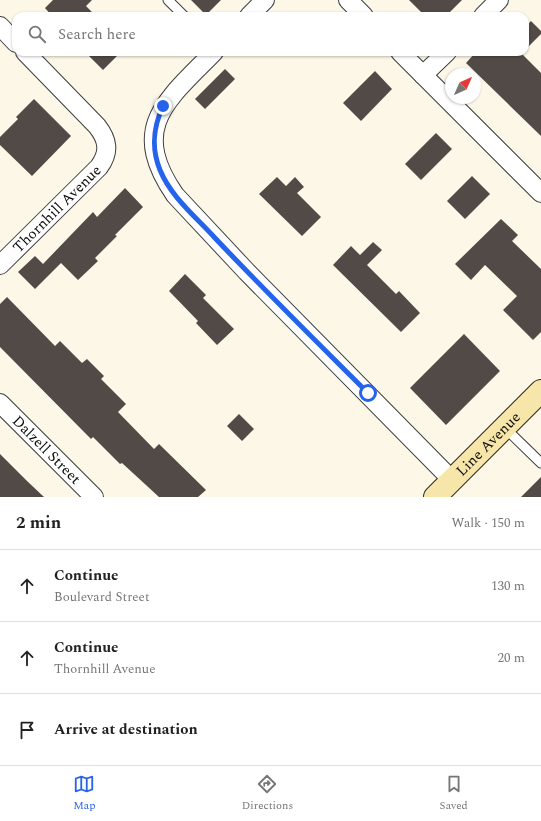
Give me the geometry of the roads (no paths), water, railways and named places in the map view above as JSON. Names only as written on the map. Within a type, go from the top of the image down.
[{"type":"main road","name":"Line Avenue","points":[[435,497],[541,391]]},
{"type":"street","points":[[253,12],[265,0]]},
{"type":"street","points":[[348,0],[360,12]]},
{"type":"street","points":[[487,12],[499,0]]},
{"type":"street","points":[[0,26],[12,39]]},
{"type":"street","name":"Thornhill Avenue","points":[[0,265],[99,167],[104,160],[107,149],[105,136],[97,126],[29,56]]},
{"type":"street","points":[[210,56],[163,106],[154,131],[157,160],[167,183],[175,195],[247,272],[452,480]]},
{"type":"street","points":[[404,56],[541,193]]},
{"type":"street","points":[[424,75],[443,56]]},
{"type":"street","name":"Dalzell Street","points":[[0,403],[94,497]]},
{"type":"lane","points":[[168,0],[180,12]]},
{"type":"lane","points":[[505,427],[541,463]]}]
